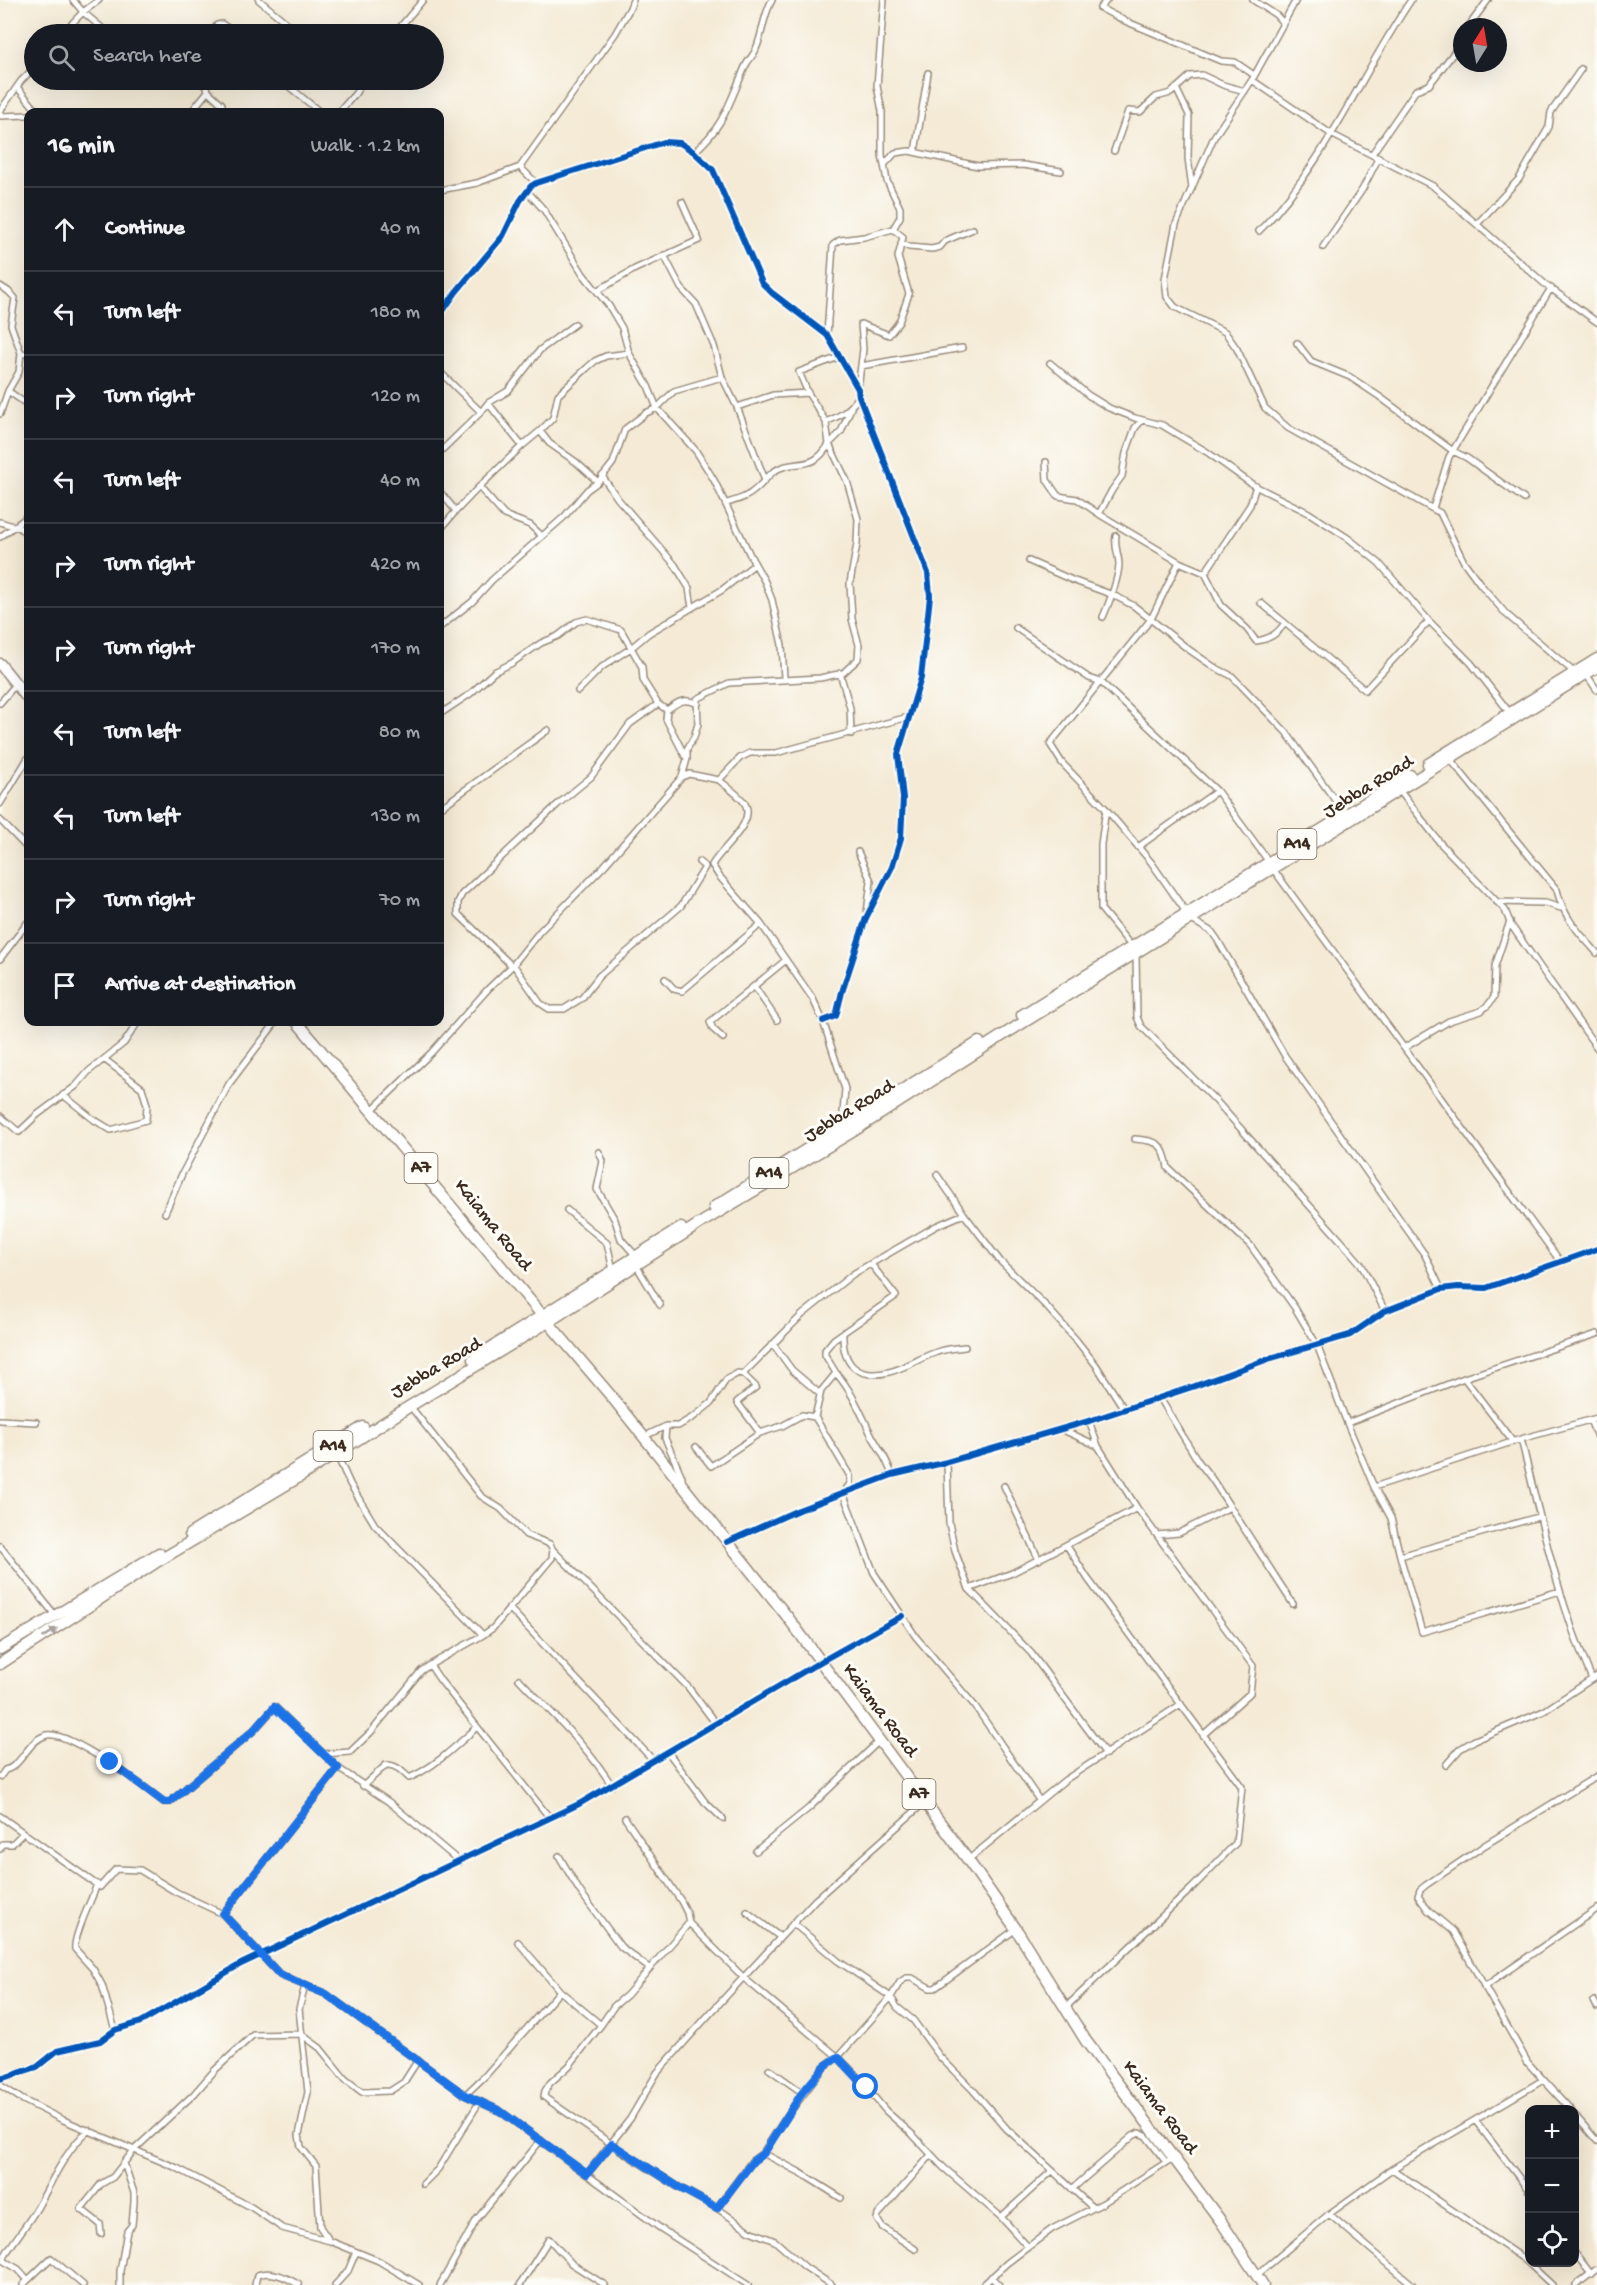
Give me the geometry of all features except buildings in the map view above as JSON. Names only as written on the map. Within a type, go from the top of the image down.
[{"type":"highway","name":"Jebba Road","points":[[1271,865],[1345,814],[1597,659]]},
{"type":"highway","points":[[0,664],[24,694]]},
{"type":"highway","name":"Jebba Road","points":[[0,1649],[545,1319],[613,1270],[636,1260],[699,1224],[852,1132],[1188,916],[1450,759],[1597,667]]},
{"type":"highway","name":"Jebba Road","points":[[0,1664],[155,1563],[410,1406],[848,1125],[1134,951]]},
{"type":"highway","name":"Kaiama Road","points":[[300,1026],[644,1437],[820,1662],[968,1860],[1016,1929],[1086,2041],[1169,2160],[1220,2220],[1263,2285]]},
{"type":"street","points":[[73,0],[97,24]]},
{"type":"street","points":[[72,24],[99,0]]},
{"type":"street","points":[[259,0],[288,24]]},
{"type":"street","points":[[403,24],[423,0]]},
{"type":"street","points":[[444,189],[477,183],[520,167],[615,34],[633,0]]},
{"type":"street","points":[[694,152],[708,140],[729,109],[747,62],[756,49],[766,11],[772,0]]},
{"type":"street","points":[[827,335],[833,245],[840,240],[864,237],[893,229],[900,217],[900,208],[887,181],[884,165],[882,111],[877,86],[884,0]]},
{"type":"street","points":[[1107,0],[1100,8],[1125,21],[1221,61],[1235,62],[1253,78],[1331,134],[1433,186],[1551,288],[1597,322]]},
{"type":"street","points":[[1253,0],[1276,15],[1283,23]]},
{"type":"street","points":[[1296,0],[1253,78],[1214,137],[1176,224],[1165,279],[1167,297],[1175,307],[1225,332],[1237,349],[1265,408],[1288,428],[1433,507],[1444,519],[1464,562],[1481,585],[1506,614],[1575,673]]},
{"type":"street","points":[[1258,231],[1301,181],[1411,0]]},
{"type":"street","points":[[1475,18],[1488,0]]},
{"type":"street","points":[[1372,154],[1416,90],[1429,85],[1453,54]]},
{"type":"street","points":[[1478,223],[1519,179],[1549,127],[1551,112],[1581,69]]},
{"type":"street","points":[[915,152],[928,73]]},
{"type":"street","points":[[1114,151],[1128,111],[1140,112],[1156,97],[1171,93],[1190,76],[1202,75],[1223,85],[1245,91]]},
{"type":"street","points":[[0,111],[24,79]]},
{"type":"street","points":[[17,87],[35,108]]},
{"type":"street","points":[[1176,88],[1189,114],[1188,158],[1192,188]]},
{"type":"street","points":[[293,90],[315,108]]},
{"type":"street","points":[[343,108],[358,90]]},
{"type":"street","points":[[194,108],[208,91],[222,104],[220,108]]},
{"type":"street","points":[[0,116],[24,115]]},
{"type":"street","points":[[444,309],[503,236],[527,191],[536,183],[664,142],[680,143],[694,152],[712,170],[762,283],[790,308],[827,335],[859,392],[928,573],[930,596],[921,678],[898,754],[903,807],[901,838],[892,867],[867,918],[836,1017],[823,1021]]},
{"type":"street","points":[[884,165],[890,157],[901,151],[978,166],[1023,165],[1060,171]]},
{"type":"street","points":[[1323,247],[1362,190],[1379,158]]},
{"type":"street","points":[[520,167],[536,183]]},
{"type":"street","points":[[527,191],[544,210],[582,274],[609,306],[622,328],[629,352],[657,408],[696,451],[727,503],[765,582],[778,622],[784,678]]},
{"type":"street","points":[[597,291],[635,269],[699,240],[682,202]]},
{"type":"street","points":[[727,503],[743,498],[774,471],[814,461],[823,454],[841,432],[859,392],[863,349],[861,324],[889,335],[899,321],[909,294],[898,257],[903,237],[893,229]]},
{"type":"street","points":[[901,243],[909,247],[932,249],[973,229]]},
{"type":"street","points":[[664,255],[681,288],[696,304],[714,346],[722,377],[737,407],[765,480]]},
{"type":"street","points":[[0,286],[15,298],[11,325],[21,353],[19,372],[8,391],[0,414]]},
{"type":"street","points":[[1433,507],[1453,451],[1551,288]]},
{"type":"street","points":[[444,448],[488,404],[508,391],[540,350],[575,324]]},
{"type":"street","points":[[1297,343],[1311,361],[1350,377],[1524,499]]},
{"type":"street","points":[[861,366],[962,348]]},
{"type":"street","points":[[444,525],[479,487],[553,418],[558,395],[595,361],[606,356],[629,352]]},
{"type":"street","points":[[682,777],[687,759],[687,748],[698,724],[697,699],[729,682],[820,678],[840,673],[858,659],[859,645],[852,619],[850,583],[857,544],[858,519],[847,481],[830,444],[826,422],[808,393],[799,372],[839,357]]},
{"type":"street","points":[[1050,363],[1088,395],[1109,408],[1162,425],[1207,452],[1256,486],[1309,513],[1348,538],[1379,563],[1429,621],[1471,663],[1510,713]]},
{"type":"street","points":[[444,376],[482,412]]},
{"type":"street","points":[[444,624],[472,602],[492,580],[564,517],[587,490],[598,482],[613,463],[625,429],[646,413],[657,408],[674,391],[722,377]]},
{"type":"street","points":[[8,391],[24,402]]},
{"type":"street","points":[[737,407],[773,395],[808,393]]},
{"type":"street","points":[[488,404],[522,446]]},
{"type":"street","points":[[826,422],[844,415],[851,408]]},
{"type":"street","points":[[1099,514],[1122,476],[1126,453],[1135,429],[1142,420]]},
{"type":"street","points":[[540,431],[549,443],[576,462],[598,482]]},
{"type":"street","points":[[1046,462],[1047,480],[1058,496],[1077,500],[1179,562],[1205,573],[1221,605],[1247,629],[1256,641],[1267,639],[1278,633],[1285,622]]},
{"type":"street","points":[[602,476],[618,499],[675,565],[689,588],[692,608]]},
{"type":"street","points":[[1205,573],[1250,505],[1256,486]]},
{"type":"street","points":[[479,487],[504,515],[530,525],[541,535]]},
{"type":"street","points":[[444,497],[456,511]]},
{"type":"street","points":[[0,537],[24,518]]},
{"type":"street","points":[[0,522],[15,526],[24,532]]},
{"type":"street","points":[[1103,617],[1113,595],[1119,567],[1114,545],[1116,536]]},
{"type":"street","points":[[1029,561],[1113,595],[1134,606],[1206,661],[1232,676],[1286,732],[1345,814]]},
{"type":"street","points":[[1179,562],[1151,619],[1050,744],[1062,763],[1138,847],[1188,916],[1212,932],[1285,1056],[1425,1255],[1441,1289]]},
{"type":"street","points":[[578,691],[602,667],[632,648],[650,633],[722,590],[755,564]]},
{"type":"street","points":[[1261,603],[1365,690],[1429,621]]},
{"type":"street","points":[[444,711],[470,694],[494,672],[512,663],[540,643],[558,636],[576,622],[587,620],[621,630],[642,666],[643,680],[658,704],[667,710]]},
{"type":"street","points":[[1016,628],[1089,678],[1101,682],[1217,791],[1560,1262]]},
{"type":"street","points":[[840,673],[850,708],[851,734]]},
{"type":"street","points":[[1586,674],[1597,690]]},
{"type":"street","points":[[0,703],[16,684]]},
{"type":"street","points":[[687,759],[666,718],[667,710],[680,700],[691,700],[698,704]]},
{"type":"street","points":[[658,704],[630,724],[591,777],[557,805],[462,894],[458,902],[458,914],[512,965],[540,1003],[549,1009],[564,1009],[582,998],[599,976],[681,906],[705,867],[699,862]]},
{"type":"street","points":[[719,780],[740,758],[750,753],[776,753],[908,717]]},
{"type":"street","points":[[444,805],[548,730]]},
{"type":"street","points":[[1450,759],[1557,890],[1561,909],[1597,953]]},
{"type":"street","points":[[0,804],[24,765]]},
{"type":"street","points":[[372,1110],[431,1053],[540,932],[604,866],[682,777],[689,774],[719,780],[744,803],[748,813],[746,822],[712,865],[761,924],[813,999],[823,1021],[845,1089],[843,1113],[848,1125]]},
{"type":"street","points":[[1399,790],[1441,844],[1505,910],[1510,921],[1597,1048]]},
{"type":"street","points":[[1138,847],[1217,791]]},
{"type":"street","points":[[1106,809],[1101,844],[1101,909],[1134,951],[1137,1017],[1141,1026],[1216,1101],[1348,1249],[1371,1281],[1385,1311]]},
{"type":"street","points":[[0,822],[24,845]]},
{"type":"street","points":[[858,852],[871,881],[867,918]]},
{"type":"street","points":[[870,889],[882,886]]},
{"type":"street","points":[[1497,902],[1545,903],[1561,909]]},
{"type":"street","points":[[1404,1048],[1449,1021],[1481,1011],[1489,1004],[1494,997],[1495,966],[1510,921]]},
{"type":"street","points":[[665,979],[674,989],[682,992],[761,924]]},
{"type":"street","points":[[0,959],[24,927]]},
{"type":"street","points":[[723,1038],[713,1029],[710,1022],[786,960]]},
{"type":"street","points":[[754,986],[777,1020]]},
{"type":"street","points":[[1,1119],[19,1132],[37,1114],[76,1086],[89,1071],[123,1043],[135,1026]]},
{"type":"street","points":[[165,1213],[182,1174],[229,1084],[273,1026]]},
{"type":"street","points":[[63,1095],[111,1130],[146,1120],[147,1105],[142,1088],[104,1059]]},
{"type":"street","points":[[1135,1139],[1157,1142],[1164,1149],[1168,1168],[1250,1245],[1295,1308],[1317,1345],[1374,1487],[1391,1518],[1422,1632],[1560,1591]]},
{"type":"street","points":[[599,1152],[603,1161],[597,1189],[615,1220],[621,1239],[636,1260],[660,1305]]},
{"type":"street","points":[[937,1175],[1000,1261],[1046,1306],[1077,1341],[1124,1409]]},
{"type":"street","points":[[567,1210],[607,1243],[613,1270]]},
{"type":"street","points":[[743,1374],[802,1315],[854,1274],[936,1227],[964,1214]]},
{"type":"street","points":[[727,1542],[892,1475],[947,1462],[1089,1421],[1271,1358],[1350,1335],[1385,1311],[1441,1289],[1486,1288],[1597,1249]]},
{"type":"street","points":[[871,1264],[896,1296],[834,1339],[825,1350],[825,1355],[854,1398],[869,1431],[888,1462],[892,1475]]},
{"type":"street","points":[[843,1333],[844,1355],[848,1363],[855,1368],[876,1374],[890,1372],[938,1351],[964,1347]]},
{"type":"street","points":[[1347,1423],[1464,1378],[1597,1334]]},
{"type":"street","points":[[773,1344],[792,1370],[820,1394]]},
{"type":"street","points":[[644,1437],[666,1426],[678,1426],[695,1416],[711,1403],[726,1380],[738,1373],[743,1374],[756,1387],[737,1402],[760,1433]]},
{"type":"street","points":[[836,1373],[820,1394],[815,1417],[849,1476],[850,1484],[843,1493]]},
{"type":"street","points":[[1464,1378],[1513,1442]]},
{"type":"street","points":[[1160,1398],[1198,1461],[1293,1604]]},
{"type":"street","points":[[410,1406],[481,1496],[501,1509],[526,1535],[550,1544],[553,1550],[688,1687],[716,1724]]},
{"type":"street","points":[[696,1447],[711,1466],[760,1433],[782,1426],[802,1415],[815,1417]]},
{"type":"street","points":[[1374,1487],[1521,1439],[1597,1418]]},
{"type":"street","points":[[0,1420],[36,1422]]},
{"type":"street","points":[[1590,1420],[1597,1437]]},
{"type":"street","points":[[1089,1421],[1098,1446],[1137,1508],[1253,1666],[1250,1693],[1203,1735]]},
{"type":"street","points":[[666,1426],[665,1438],[682,1477],[681,1486]]},
{"type":"street","points":[[1060,1429],[1098,1446]]},
{"type":"street","points":[[1446,1765],[1460,1749],[1475,1740],[1544,1711],[1594,1678],[1560,1591],[1538,1517],[1521,1439]]},
{"type":"street","points":[[336,1453],[350,1485],[375,1525],[483,1635]]},
{"type":"street","points":[[947,1462],[949,1523],[955,1551],[969,1589],[1031,1653],[1106,1754]]},
{"type":"street","points":[[1004,1486],[1039,1560]]},
{"type":"street","points":[[843,1493],[874,1573],[916,1637],[975,1706],[1039,1800]]},
{"type":"street","points":[[1156,1535],[1179,1533],[1230,1507]]},
{"type":"street","points":[[969,1589],[1039,1560],[1137,1508]]},
{"type":"street","points":[[1400,1556],[1538,1517]]},
{"type":"street","points":[[0,1546],[55,1615]]},
{"type":"street","points":[[1066,2007],[1192,1888],[1236,1843],[1242,1787],[1088,1580],[1067,1546]]},
{"type":"street","points":[[324,1754],[350,1752],[371,1732],[421,1671],[483,1635],[552,1558],[553,1550]]},
{"type":"street","points":[[509,1608],[654,1761]]},
{"type":"street","points":[[0,2079],[37,2067],[57,2051],[100,2041],[115,2030],[141,2022],[262,1954],[579,1804],[820,1662],[903,1616]]},
{"type":"street","points":[[430,1665],[549,1817]]},
{"type":"street","points":[[519,1679],[602,1769],[612,1786]]},
{"type":"street","points":[[968,1860],[1065,1780],[1181,1704]]},
{"type":"street","points":[[0,1777],[5,1770],[13,1768],[33,1744],[45,1736],[56,1735],[110,1762],[164,1802],[170,1802],[254,1730],[274,1707],[338,1768],[389,1802],[460,1862]]},
{"type":"street","points":[[363,1786],[390,1765],[402,1770],[410,1778],[416,1775],[477,1727]]},
{"type":"street","points":[[756,1851],[809,1808],[879,1741]]},
{"type":"street","points":[[668,1752],[705,1802],[723,1819]]},
{"type":"street","points":[[223,1914],[338,1768]]},
{"type":"street","points":[[1566,2105],[1528,2063],[1453,1931],[1418,1896],[1420,1890],[1485,1845],[1597,1776]]},
{"type":"street","points":[[587,2174],[630,2119],[657,2073],[780,1937],[815,1900],[925,1802]]},
{"type":"street","points":[[0,1816],[100,1887],[116,1869],[141,1870],[176,1892],[223,1914],[280,1975],[326,1994],[465,2094],[500,2111],[660,2228],[748,2285]]},
{"type":"street","points":[[625,1818],[681,1901],[689,1923],[744,1978],[838,2057],[886,2111],[931,2155],[1001,2217],[1028,2247]]},
{"type":"street","points":[[0,1848],[3,1844],[12,1844],[24,1833]]},
{"type":"street","points":[[559,1856],[579,1890],[621,1947],[649,1968]]},
{"type":"street","points":[[97,1884],[88,1911],[75,1937],[74,1945],[93,1969],[102,1985],[115,2030]]},
{"type":"street","points":[[1484,1987],[1597,1909]]},
{"type":"street","points":[[747,1912],[780,1937]]},
{"type":"street","points":[[689,1923],[627,1995],[614,2006],[602,2025],[569,2066],[544,2091],[544,2097],[680,2188],[717,2208],[750,2231],[775,2241],[805,2267],[832,2285]]},
{"type":"street","points":[[793,1923],[838,1961],[891,1997],[897,2007],[913,2020],[940,2057],[1007,2129],[1093,2208]]},
{"type":"street","points":[[717,2208],[753,2161],[764,2153],[802,2093],[825,2066],[838,2057],[906,1978],[912,1978],[930,1988],[940,1986],[1016,1929]]},
{"type":"street","points":[[518,1942],[560,1991],[602,2025]]},
{"type":"street","points":[[305,1986],[298,2009],[308,2092],[299,2135],[301,2148],[316,2166],[320,2227],[330,2241]]},
{"type":"street","points":[[465,2094],[490,2070],[560,1991]]},
{"type":"street","points":[[101,2234],[100,2224],[81,2209],[101,2184],[113,2177],[134,2150],[253,2035],[301,2034],[320,2048],[345,2079],[362,2092],[390,2091],[404,2082],[418,2060]]},
{"type":"street","points":[[769,2069],[802,2093]]},
{"type":"street","points":[[1257,2275],[1329,2214],[1392,2169],[1543,2080]]},
{"type":"street","points":[[0,2085],[23,2100],[194,2177],[251,2207],[282,2228],[330,2241],[379,2261],[419,2285]]},
{"type":"street","points":[[423,2184],[438,2169],[480,2101]]},
{"type":"street","points":[[1579,2119],[1597,2141]]},
{"type":"street","points":[[1475,2120],[1525,2185]]},
{"type":"street","points":[[83,2285],[51,2258],[26,2283],[18,2269],[2,2262],[4,2255],[36,2210],[79,2138],[89,2130]]},
{"type":"street","points":[[983,2285],[1052,2229],[1093,2208],[1169,2160],[1146,2136],[1139,2133],[1072,2189]]},
{"type":"street","points":[[440,2285],[477,2219],[541,2140]]},
{"type":"street","points":[[764,2153],[841,2198]]},
{"type":"street","points":[[915,2249],[882,2226],[877,2219],[878,2215],[931,2155]]},
{"type":"street","points":[[120,2285],[120,2271],[128,2231],[132,2225],[134,2202],[134,2193],[124,2163]]},
{"type":"street","points":[[1392,2169],[1525,2259],[1552,2285]]},
{"type":"street","points":[[1001,2217],[1052,2171]]},
{"type":"street","points":[[1329,2214],[1413,2285]]},
{"type":"street","points":[[520,2285],[549,2239],[572,2264],[605,2285]]},
{"type":"street","points":[[335,2285],[348,2271],[356,2252]]},
{"type":"street","points":[[1579,2258],[1591,2274]]},
{"type":"street","points":[[1576,2285],[1597,2269]]},
{"type":"street","points":[[255,2285],[256,2275],[263,2273],[280,2275],[299,2285]]},
{"type":"street","points":[[991,2277],[999,2285]]},
{"type":"cycle path","points":[[444,309],[503,236],[520,201],[531,186],[664,142],[680,143],[694,152],[713,170],[762,283],[827,335],[858,389],[928,573],[930,596],[921,678],[898,754],[903,798],[901,838],[892,867],[866,918],[836,1016],[823,1021]]},
{"type":"cycle path","points":[[727,1542],[796,1511],[892,1475],[947,1462],[1089,1421],[1271,1358],[1350,1335],[1385,1311],[1441,1289],[1486,1288],[1597,1249]]},
{"type":"cycle path","points":[[0,2079],[37,2067],[57,2051],[100,2041],[115,2030],[141,2022],[241,1964],[579,1804],[902,1616]]},
{"type":"route","points":[[110,1762],[164,1802],[170,1802],[254,1730],[274,1707],[338,1768],[223,1914],[280,1975],[326,1994],[465,2095],[500,2111],[587,2174],[612,2144],[680,2188],[717,2208],[753,2161],[764,2153],[802,2093],[825,2066],[838,2057],[866,2087]]}]
